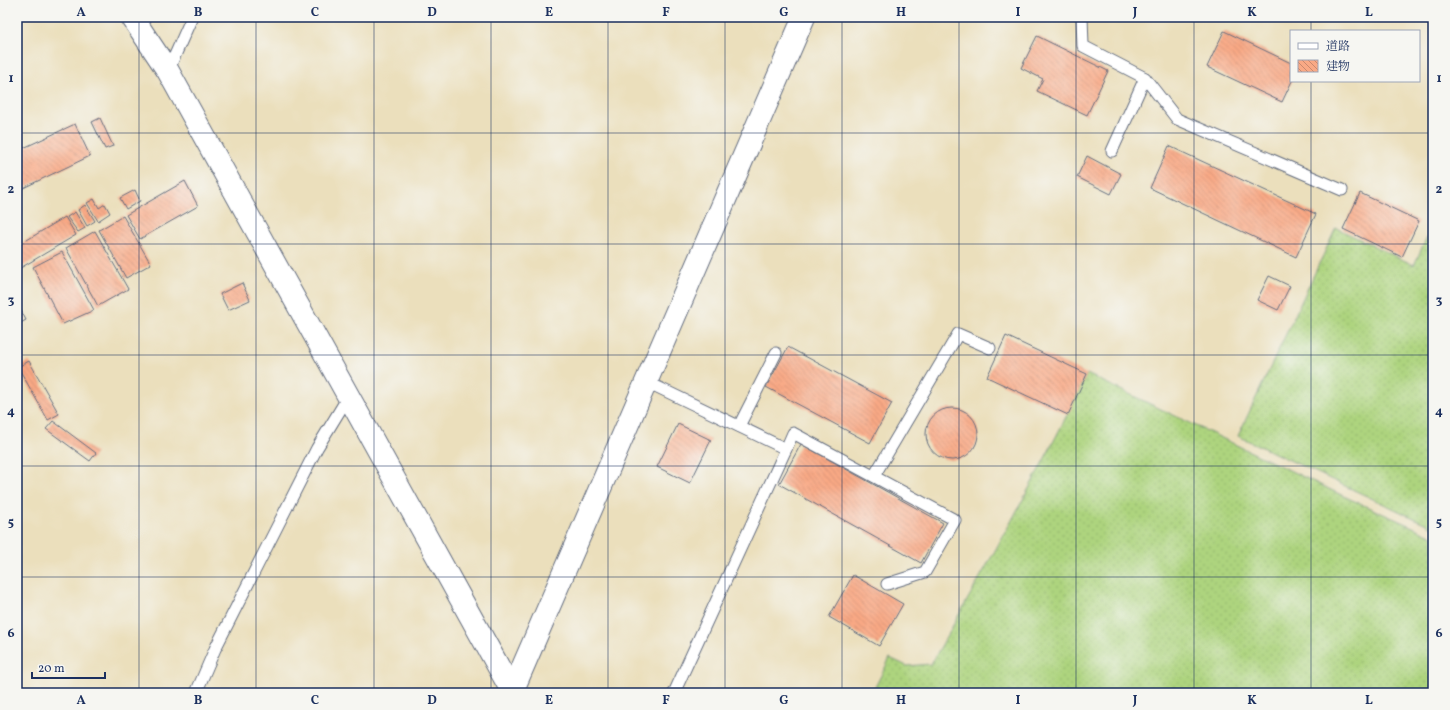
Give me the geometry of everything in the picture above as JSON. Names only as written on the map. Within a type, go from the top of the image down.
[{"type":"street","points":[[132,17],[168,71],[513,693]]},
{"type":"street","points":[[513,693],[804,17]]},
{"type":"lane","points":[[168,71],[192,17]]},
{"type":"lane","points":[[1082,17],[1083,46],[1144,78],[1178,119],[1342,190]]},
{"type":"lane","points":[[1112,151],[1144,78]]},
{"type":"lane","points":[[874,476],[958,334],[990,348]]},
{"type":"lane","points":[[739,426],[776,353]]},
{"type":"lane","points":[[647,382],[786,449]]},
{"type":"lane","points":[[196,693],[215,649],[314,455],[348,397]]},
{"type":"lane","points":[[674,693],[793,433],[955,520],[924,572],[886,584]]},
{"type":"green space","points":[[1433,224],[1433,527],[1238,436],[1336,228],[1414,265]]},
{"type":"green space","points":[[1087,374],[1350,499],[1433,536],[1433,693],[872,693],[890,658],[907,666],[931,664],[992,557]]},
{"type":"building","points":[[1224,31],[1290,63],[1290,82],[1292,82],[1282,102],[1207,67]]},
{"type":"building","points":[[1037,36],[1108,71],[1087,115],[1037,91],[1043,79],[1021,68]]},
{"type":"building","points":[[100,118],[113,146],[105,149],[92,122]]},
{"type":"building","points":[[75,124],[90,156],[19,190],[17,186],[17,151]]},
{"type":"building","points":[[1169,146],[1316,214],[1296,257],[1150,188]]},
{"type":"building","points":[[1087,156],[1121,174],[1111,194],[1077,177]]},
{"type":"building","points":[[185,181],[198,206],[140,239],[126,215]]},
{"type":"building","points":[[135,190],[140,201],[126,209],[120,198]]},
{"type":"building","points":[[1360,193],[1419,221],[1402,257],[1343,229]]},
{"type":"building","points":[[94,199],[99,208],[105,204],[110,213],[98,221],[87,203]]},
{"type":"building","points":[[85,205],[95,221],[87,226],[78,210]]},
{"type":"building","points":[[75,212],[85,228],[78,232],[67,217]]},
{"type":"building","points":[[123,216],[151,264],[126,278],[99,230]]},
{"type":"building","points":[[65,217],[76,235],[17,270],[17,246]]},
{"type":"building","points":[[95,231],[128,289],[98,306],[66,248]]},
{"type":"building","points":[[62,252],[94,310],[63,324],[33,267]]},
{"type":"building","points":[[1269,276],[1290,286],[1278,310],[1257,300]]},
{"type":"building","points":[[242,283],[250,300],[228,310],[220,294]]},
{"type":"building","points":[[17,303],[26,320],[17,325]]},
{"type":"building","points":[[1006,336],[1087,374],[1068,415],[987,377]]},
{"type":"building","points":[[788,347],[892,403],[870,443],[766,387]]},
{"type":"building","points":[[29,361],[59,414],[48,420],[18,367]]},
{"type":"building","points":[[952,408],[966,412],[974,420],[978,434],[974,448],[966,456],[952,460],[938,456],[930,448],[926,434],[930,420],[938,412]]},
{"type":"building","points":[[53,421],[96,453],[90,461],[46,429]]},
{"type":"building","points":[[678,424],[711,440],[690,483],[657,467]]},
{"type":"building","points":[[801,444],[943,523],[921,563],[779,484]]},
{"type":"building","points":[[853,575],[903,604],[879,646],[829,617]]}]
